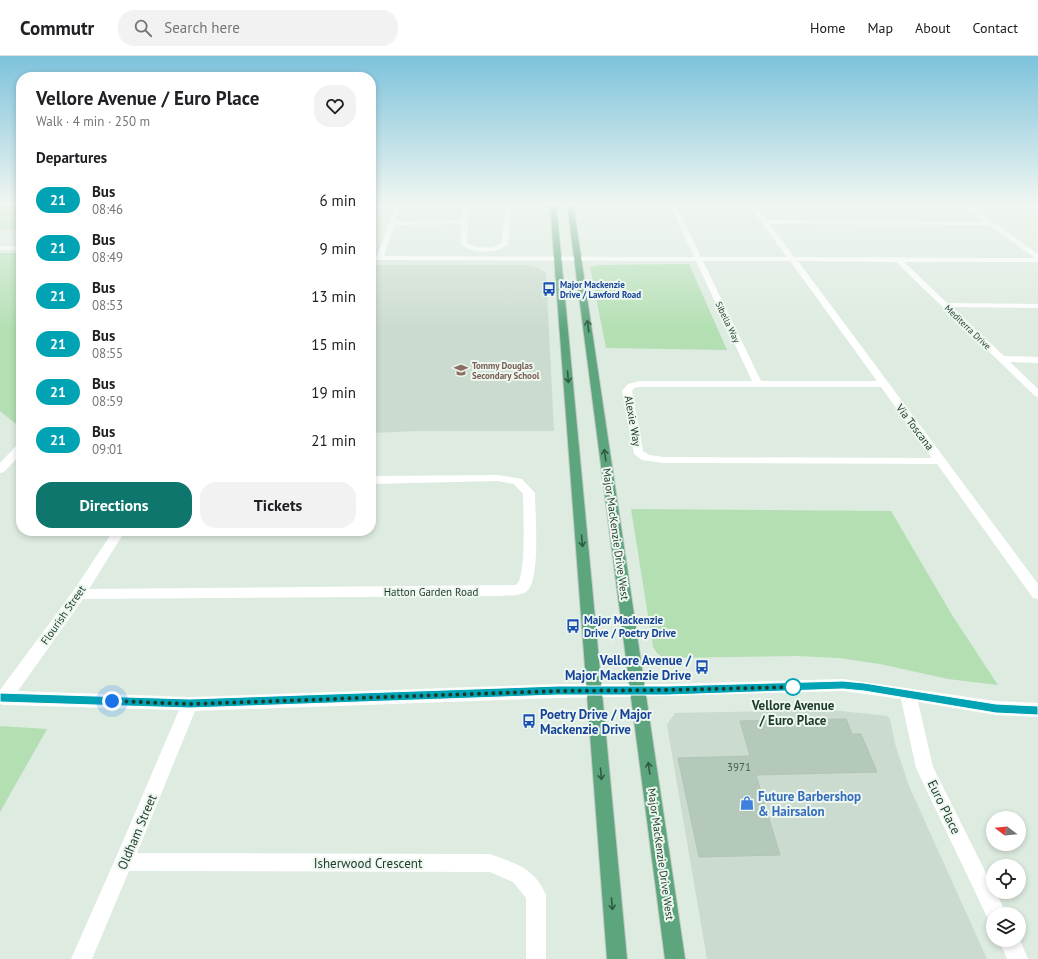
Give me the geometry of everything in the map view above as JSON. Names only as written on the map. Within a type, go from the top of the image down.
[{"type":"main road","points":[[557,245],[617,959]]},
{"type":"main road","name":"Major MacKenzie Drive West","points":[[576,245],[675,959]]},
{"type":"street","points":[[380,258],[385,245]]},
{"type":"street","points":[[466,245],[476,248],[493,248],[503,245]]},
{"type":"street","name":"Sibella Way","points":[[692,245],[758,384]]},
{"type":"street","name":"Via Toscana","points":[[782,245],[1038,594]]},
{"type":"street","points":[[1021,245],[1038,257]]},
{"type":"street","points":[[0,248],[16,248]]},
{"type":"street","points":[[376,258],[1038,260]]},
{"type":"street","name":"Mediterra Drive","points":[[898,260],[1038,394]]},
{"type":"street","points":[[946,305],[1038,306]]},
{"type":"street","points":[[1002,359],[1038,360]]},
{"type":"street","name":"Alexie Way","points":[[883,384],[640,384],[630,386],[627,391],[638,452],[646,458],[663,460],[941,461]]},
{"type":"street","points":[[0,470],[16,452]]},
{"type":"street","name":"Hatton Garden Road","points":[[79,594],[500,591],[520,589],[524,585],[529,572],[529,493],[518,481],[498,478],[376,480]]},
{"type":"street","name":"Flourish Street","points":[[2,698],[79,594],[116,536]]},
{"type":"street","points":[[2,698],[190,704],[594,690],[843,685],[996,708],[1038,710]]},
{"type":"street","name":"Euro Place","points":[[908,694],[926,768],[993,907]]},
{"type":"street","name":"Oldham Street","points":[[81,959],[124,862],[190,704]]},
{"type":"street","name":"Isherwood Crescent","points":[[124,862],[490,863],[520,875],[536,896],[536,959]]},
{"type":"street","points":[[1012,947],[1018,959]]},
{"type":"shaded area","name":"Tommy Douglas Secondary School","points":[[376,265],[525,265],[539,268],[546,273],[554,431],[415,431],[376,433]]},
{"type":"shaded area","points":[[831,710],[887,716],[890,719],[895,744],[909,786],[987,959],[707,959],[667,725],[675,713]]},
{"type":"green space","points":[[0,253],[16,253],[16,424],[0,411]]},
{"type":"green space","points":[[689,264],[727,350],[606,348],[590,267],[599,265]]},
{"type":"green space","points":[[631,509],[891,511],[952,615],[998,685],[948,679],[880,664],[839,658],[797,656],[663,658],[653,647]]},
{"type":"green space","points":[[0,726],[47,729],[0,812]]},
{"type":"building","points":[[846,719],[852,734],[861,734],[877,772],[756,775],[780,855],[699,857],[678,758],[750,756],[740,721]]},
{"type":"bus line","name":"21","points":[[0,697],[190,704],[558,691],[772,688],[843,685],[996,708],[1038,710]]},
{"type":"place","name":"Major Mackenzie Drive / Lawford Road","points":[[549,289]]},
{"type":"place","name":"Tommy Douglas Secondary School","points":[[461,370]]},
{"type":"place","name":"Major Mackenzie Drive / Poetry Drive","points":[[573,626]]},
{"type":"place","name":"Vellore Avenue / Major Mackenzie Drive","points":[[702,667]]},
{"type":"place","name":"Vellore Avenue / Euro Place","points":[[793,687]]},
{"type":"place","name":"Poetry Drive / Major Mackenzie Drive","points":[[529,721]]},
{"type":"place","name":"Future Barbershop & Hairsalon","points":[[747,803]]},
{"type":"route","points":[[112,701],[190,704],[558,691],[793,687]]}]
